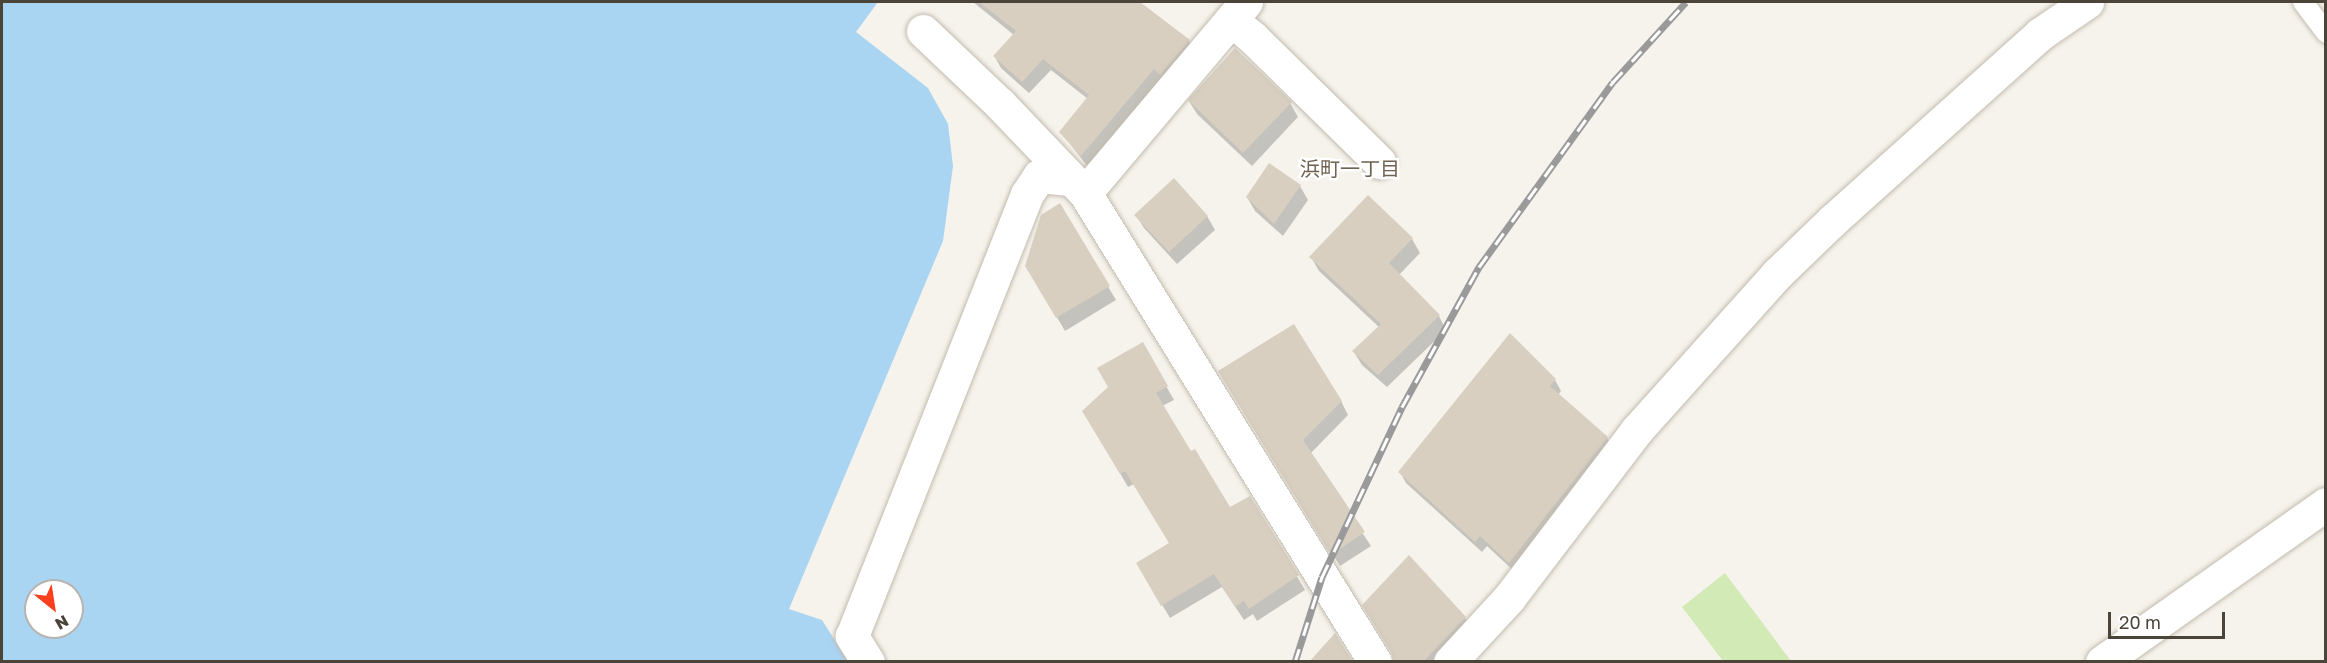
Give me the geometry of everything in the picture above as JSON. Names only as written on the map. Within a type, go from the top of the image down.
[{"type":"street","points":[[1450,662],[1509,598],[1636,431],[1777,274],[1833,220],[2040,34],[2087,2]]},
{"type":"street","points":[[1078,186],[1238,11],[1252,38],[1379,162]]},
{"type":"street","points":[[923,31],[999,103],[1078,186],[1375,662]]},
{"type":"street","points":[[868,662],[852,636],[1026,194],[1039,176],[1078,186]]},
{"type":"street","points":[[2102,662],[2325,504]]},
{"type":"lane","points":[[2303,2],[2325,33]]},
{"type":"green space","points":[[1725,573],[1791,661],[1723,661],[1682,607]]},
{"type":"water","points":[[2,2],[878,2],[856,32],[928,88],[948,124],[953,166],[943,241],[789,609],[822,620],[848,661],[2,661]]},
{"type":"building","points":[[979,2],[1140,2],[1190,40],[1160,75],[1154,69],[1081,156],[1059,132],[1089,95],[1043,59],[1022,82],[993,56],[1016,31]]},
{"type":"building","points":[[1235,48],[1292,102],[1243,153],[1188,100]]},
{"type":"building","points":[[1269,163],[1301,185],[1274,224],[1246,197]]},
{"type":"building","points":[[1174,178],[1208,216],[1169,252],[1134,215]]},
{"type":"building","points":[[1368,195],[1413,238],[1389,263],[1440,315],[1378,375],[1352,351],[1381,324],[1309,257]]},
{"type":"building","points":[[1060,203],[1110,286],[1056,318],[1025,266],[1041,215]]},
{"type":"building","points":[[1294,324],[1342,401],[1303,440],[1365,532],[1331,555],[1218,371]]},
{"type":"building","points":[[1510,333],[1556,379],[1550,386],[1608,437],[1509,563],[1480,536],[1475,542],[1398,472]]},
{"type":"building","points":[[1143,342],[1168,386],[1156,393],[1191,451],[1195,449],[1230,507],[1250,496],[1299,575],[1249,609],[1244,601],[1235,607],[1214,574],[1161,606],[1136,563],[1169,543],[1125,471],[1120,474],[1082,411],[1108,387],[1097,368]]},
{"type":"building","points":[[1409,555],[1466,617],[1423,662],[1394,662],[1391,652],[1362,605]]},
{"type":"building","points":[[1335,633],[1353,662],[1309,662]]},
{"type":"railway","points":[[1295,662],[1322,577],[1402,407],[1479,267],[1613,82],[1686,2]]},
{"type":"district","name":"浜町一丁目","points":[[1350,168]]}]
